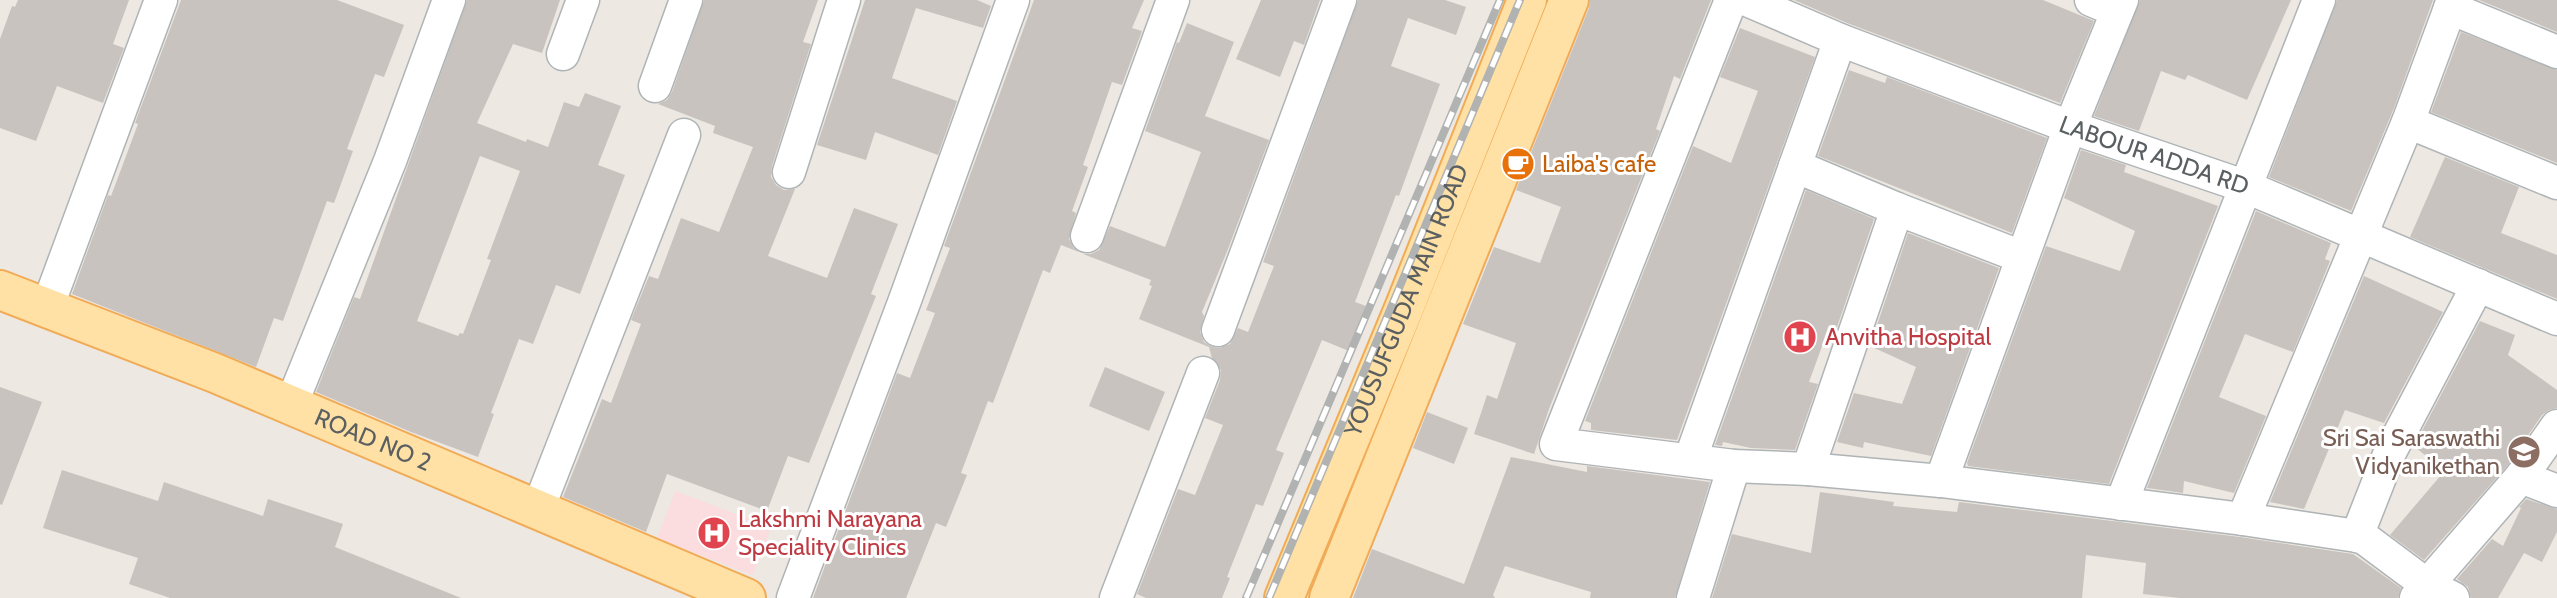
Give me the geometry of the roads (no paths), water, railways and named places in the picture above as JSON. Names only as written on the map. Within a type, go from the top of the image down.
[{"type":"main road","name":"YOUSUFGUDA MAIN ROAD","points":[[1284,598],[1405,306],[1527,0]]},
{"type":"main road","name":"YOUSUFGUDA MAIN ROAD","points":[[1329,598],[1569,0]]},
{"type":"main road","name":"ROAD NO 2","points":[[0,290],[291,405],[746,598]]},
{"type":"street","points":[[47,308],[161,0]]},
{"type":"street","points":[[291,405],[390,161],[449,0]]},
{"type":"street","points":[[563,54],[583,0]]},
{"type":"street","points":[[655,86],[686,0]]},
{"type":"street","points":[[789,172],[844,0]]},
{"type":"street","points":[[793,598],[905,300],[1013,0]]},
{"type":"street","points":[[1087,236],[1173,0]]},
{"type":"street","points":[[1218,330],[1340,0]]},
{"type":"street","points":[[1731,0],[1556,444],[1734,466],[1808,468],[1941,481],[2364,538],[2432,593],[2557,426]]},
{"type":"street","name":"LABOUR ADDA RD","points":[[1747,0],[1840,40],[2070,127],[2244,186],[2557,318]]},
{"type":"street","points":[[2121,505],[2319,0]]},
{"type":"street","points":[[1941,481],[2070,127],[2110,4]]},
{"type":"street","points":[[2243,520],[2408,122],[2451,4],[2557,52]]},
{"type":"street","points":[[1690,460],[1840,40]]},
{"type":"street","points":[[2408,122],[2557,183]]},
{"type":"street","points":[[538,509],[684,135]]},
{"type":"street","points":[[1796,166],[1897,209],[2022,257]]},
{"type":"street","points":[[1808,468],[1897,209]]},
{"type":"street","points":[[2357,537],[2390,452],[2478,285]]},
{"type":"street","points":[[1116,598],[1203,373]]},
{"type":"street","points":[[1693,598],[1734,466]]},
{"type":"street","points":[[2521,477],[2557,491]]},
{"type":"railway","points":[[1246,598],[1500,0]]},
{"type":"railway","points":[[1269,598],[1520,0]]},
{"type":"place","name":"Laiba's cafe","points":[[1518,164]]},
{"type":"place","name":"Anvitha Hospital","points":[[1800,337]]},
{"type":"place","name":"Sri Sai Saraswathi Vidyanikethan","points":[[2524,452]]},
{"type":"place","name":"Lakshmi Narayana Speciality Clinics","points":[[714,533]]}]
